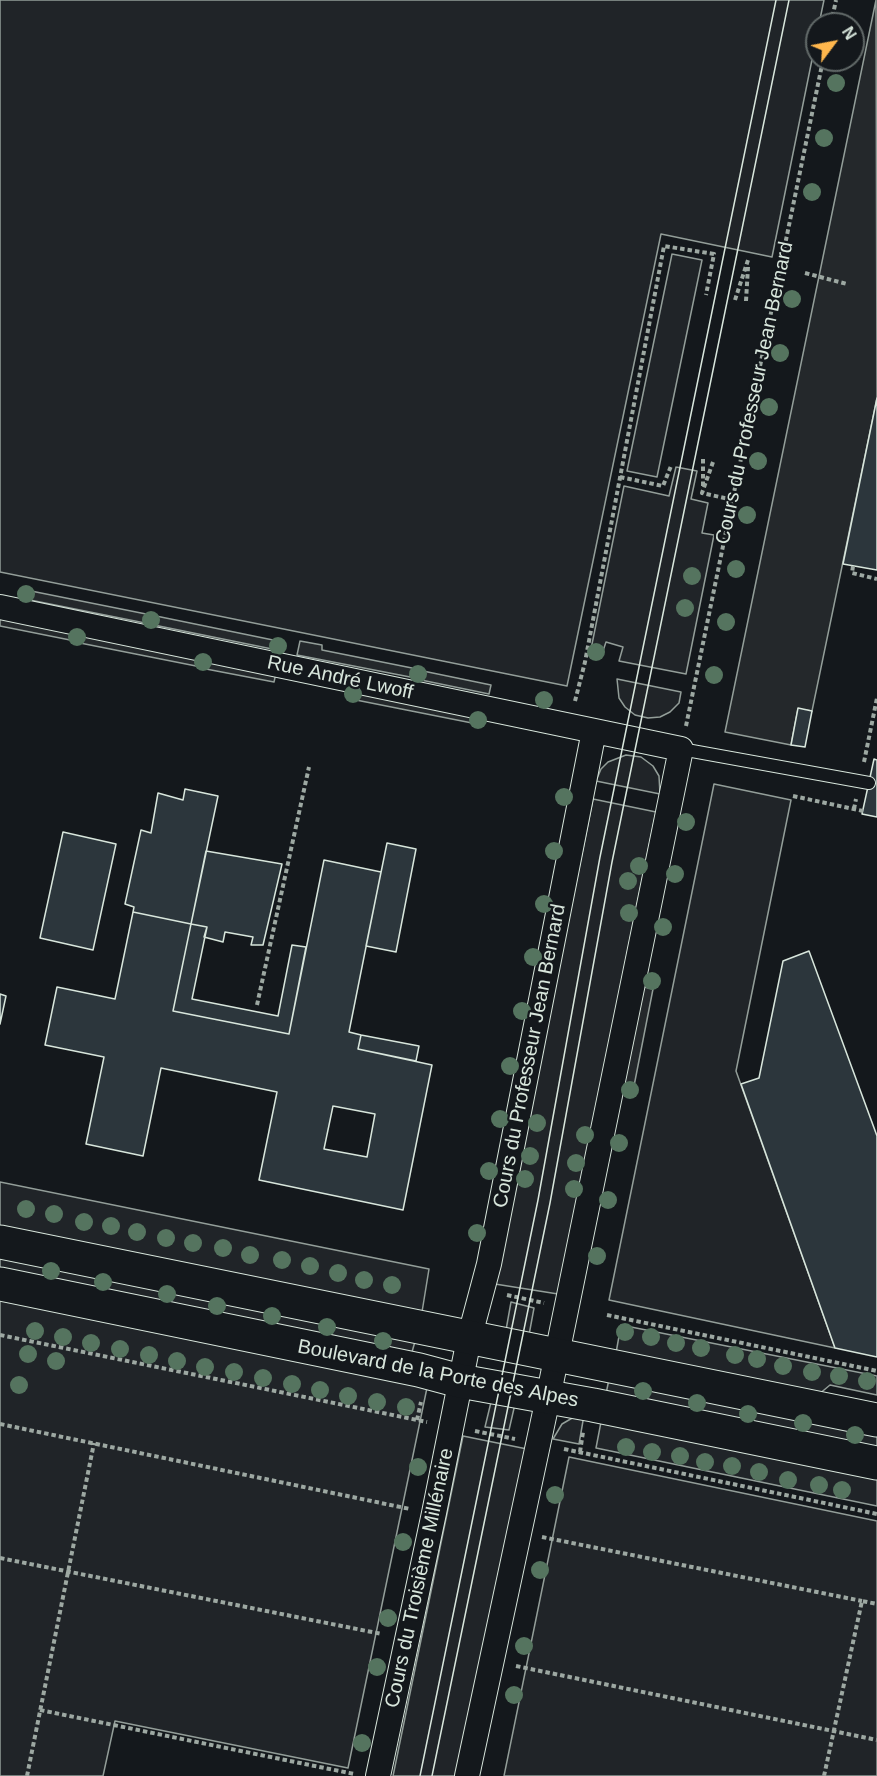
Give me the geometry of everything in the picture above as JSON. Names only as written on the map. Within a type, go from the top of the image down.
[{"type":"main road","name":"Boulevard de la Porte des Alpes","points":[[0,1242],[877,1420]]},
{"type":"main road","name":"Boulevard de la Porte des Alpes","points":[[0,1284],[419,1370],[460,1381],[593,1405],[877,1463]]},
{"type":"street","name":"Rue André Lwoff","points":[[0,607],[681,749]]},
{"type":"street","name":"Cours du Professeur Jean Bernard","points":[[460,1381],[482,1290],[594,731]]},
{"type":"street","points":[[467,1776],[548,1398],[681,749]]},
{"type":"street","name":"Cours du Troisième Millénaire","points":[[378,1776],[460,1381]]},
{"type":"lane","points":[[681,749],[864,782]]},
{"type":"path","name":"Cours du Professeur Jean Bernard","points":[[686,726],[821,72]]},
{"type":"path","points":[[569,725],[585,662],[663,246],[714,254],[706,295]]},
{"type":"path","points":[[735,300],[748,260],[746,301]]},
{"type":"path","points":[[805,273],[847,284]]},
{"type":"path","points":[[702,493],[703,459]]},
{"type":"path","points":[[702,493],[713,462]]},
{"type":"path","points":[[620,477],[663,486],[671,466]]},
{"type":"path","points":[[702,493],[733,500]]},
{"type":"path","points":[[853,566],[852,573],[877,579]]},
{"type":"path","points":[[854,809],[864,782],[877,699]]},
{"type":"path","points":[[257,1005],[309,767]]},
{"type":"path","points":[[793,796],[862,811]]},
{"type":"path","points":[[482,1290],[565,1308]]},
{"type":"path","points":[[607,1315],[877,1371]]},
{"type":"path","points":[[0,1335],[877,1514]]},
{"type":"path","points":[[0,1424],[434,1513]]},
{"type":"path","points":[[27,1776],[94,1443]]},
{"type":"path","points":[[518,1532],[877,1604]]},
{"type":"path","points":[[0,1558],[406,1639]]},
{"type":"path","points":[[824,1776],[862,1601]]},
{"type":"path","points":[[491,1661],[877,1740]]},
{"type":"path","points":[[40,1710],[365,1776]]},
{"type":"shaded area","points":[[0,0],[824,0],[822,12],[805,12],[805,72],[810,72],[772,257],[661,234],[567,686],[0,572]]},
{"type":"shaded area","points":[[876,0],[877,398],[812,711],[798,709],[791,745],[725,732],[861,72],[865,72],[865,53]]},
{"type":"shaded area","points":[[672,254],[702,260],[657,477],[627,471]]},
{"type":"shaded area","points":[[676,467],[697,471],[691,499],[708,503],[702,533],[714,535],[686,674],[619,661],[623,647],[606,642],[601,657],[590,654],[624,486],[669,496]]},
{"type":"shaded area","points":[[31,591],[146,614],[145,623],[30,600]]},
{"type":"shaded area","points":[[156,616],[273,640],[272,649],[154,625]]},
{"type":"shaded area","points":[[0,617],[72,632],[70,640],[0,626]]},
{"type":"shaded area","points":[[82,634],[198,657],[196,666],[80,643]]},
{"type":"shaded area","points":[[300,641],[322,645],[322,650],[412,668],[410,677],[297,655]]},
{"type":"shaded area","points":[[207,659],[276,673],[274,682],[206,669]]},
{"type":"shaded area","points":[[423,671],[491,685],[489,694],[421,680]]},
{"type":"shaded area","points":[[617,679],[681,692],[679,703],[670,712],[660,717],[648,718],[635,715],[619,698]]},
{"type":"shaded area","points":[[358,690],[473,714],[472,723],[356,700]]},
{"type":"shaded area","points":[[626,755],[641,757],[653,766],[659,776],[660,794],[596,781],[601,769],[608,762]]},
{"type":"shaded area","points":[[714,784],[791,800],[736,1071],[835,1348],[609,1300]]},
{"type":"shaded area","points":[[593,799],[656,812],[558,1294],[495,1284]]},
{"type":"shaded area","points":[[644,987],[653,989],[634,1086],[624,1084]]},
{"type":"shaded area","points":[[0,1182],[429,1269],[422,1312],[0,1226]]},
{"type":"shaded area","points":[[0,1254],[416,1338],[412,1352],[0,1268]]},
{"type":"shaded area","points":[[0,1297],[428,1383],[348,1768],[115,1721],[103,1776],[0,1776]]},
{"type":"shaded area","points":[[511,1302],[534,1308],[529,1335],[506,1330]]},
{"type":"shaded area","points":[[621,1325],[877,1376],[877,1395],[830,1385],[818,1395],[616,1353]]},
{"type":"shaded area","points":[[609,1379],[877,1433],[877,1449],[606,1394]]},
{"type":"shaded area","points":[[492,1398],[515,1404],[509,1430],[485,1427]]},
{"type":"shaded area","points":[[584,1415],[579,1444],[553,1439],[562,1424],[574,1417]]},
{"type":"shaded area","points":[[601,1422],[877,1478],[877,1506],[596,1448]]},
{"type":"shaded area","points":[[463,1436],[527,1449],[459,1776],[393,1776]]},
{"type":"shaded area","points":[[569,1457],[877,1521],[877,1776],[504,1776]]},
{"type":"building","points":[[877,398],[877,570],[843,564]]},
{"type":"building","points":[[798,708],[812,711],[805,747],[791,745]]},
{"type":"building","points":[[874,759],[877,760],[877,817],[862,814]]},
{"type":"building","points":[[185,789],[218,796],[191,924],[133,912],[134,907],[125,904],[141,830],[151,833],[158,793],[183,800]]},
{"type":"building","points":[[63,832],[116,844],[93,950],[40,938]]},
{"type":"building","points":[[387,843],[416,849],[396,952],[366,946]]},
{"type":"building","points":[[206,851],[282,864],[263,945],[251,945],[253,937],[225,932],[223,942],[204,937],[207,927],[191,924]]},
{"type":"building","points":[[324,860],[381,872],[349,1032],[361,1035],[358,1049],[432,1065],[403,1210],[259,1180],[277,1092],[161,1068],[143,1156],[86,1144],[104,1057],[45,1045],[57,987],[115,999],[133,912],[191,924],[173,1011],[289,1034]],"holes":[[[333,1106],[375,1114],[367,1157],[324,1149]]]},
{"type":"building","points":[[191,924],[207,927],[192,999],[278,1016],[292,945],[306,947],[289,1034],[173,1011]]},
{"type":"building","points":[[809,951],[877,1136],[877,1357],[835,1348],[741,1084],[759,1078],[783,961]]},
{"type":"building","points":[[0,994],[6,996],[0,1024]]},
{"type":"building","points":[[361,1035],[419,1046],[416,1061],[358,1049]]},
{"type":"tram line","points":[[420,1776],[538,1200],[600,857],[776,0]]},
{"type":"tram line","points":[[432,1776],[550,1203],[612,862],[789,0]]}]
